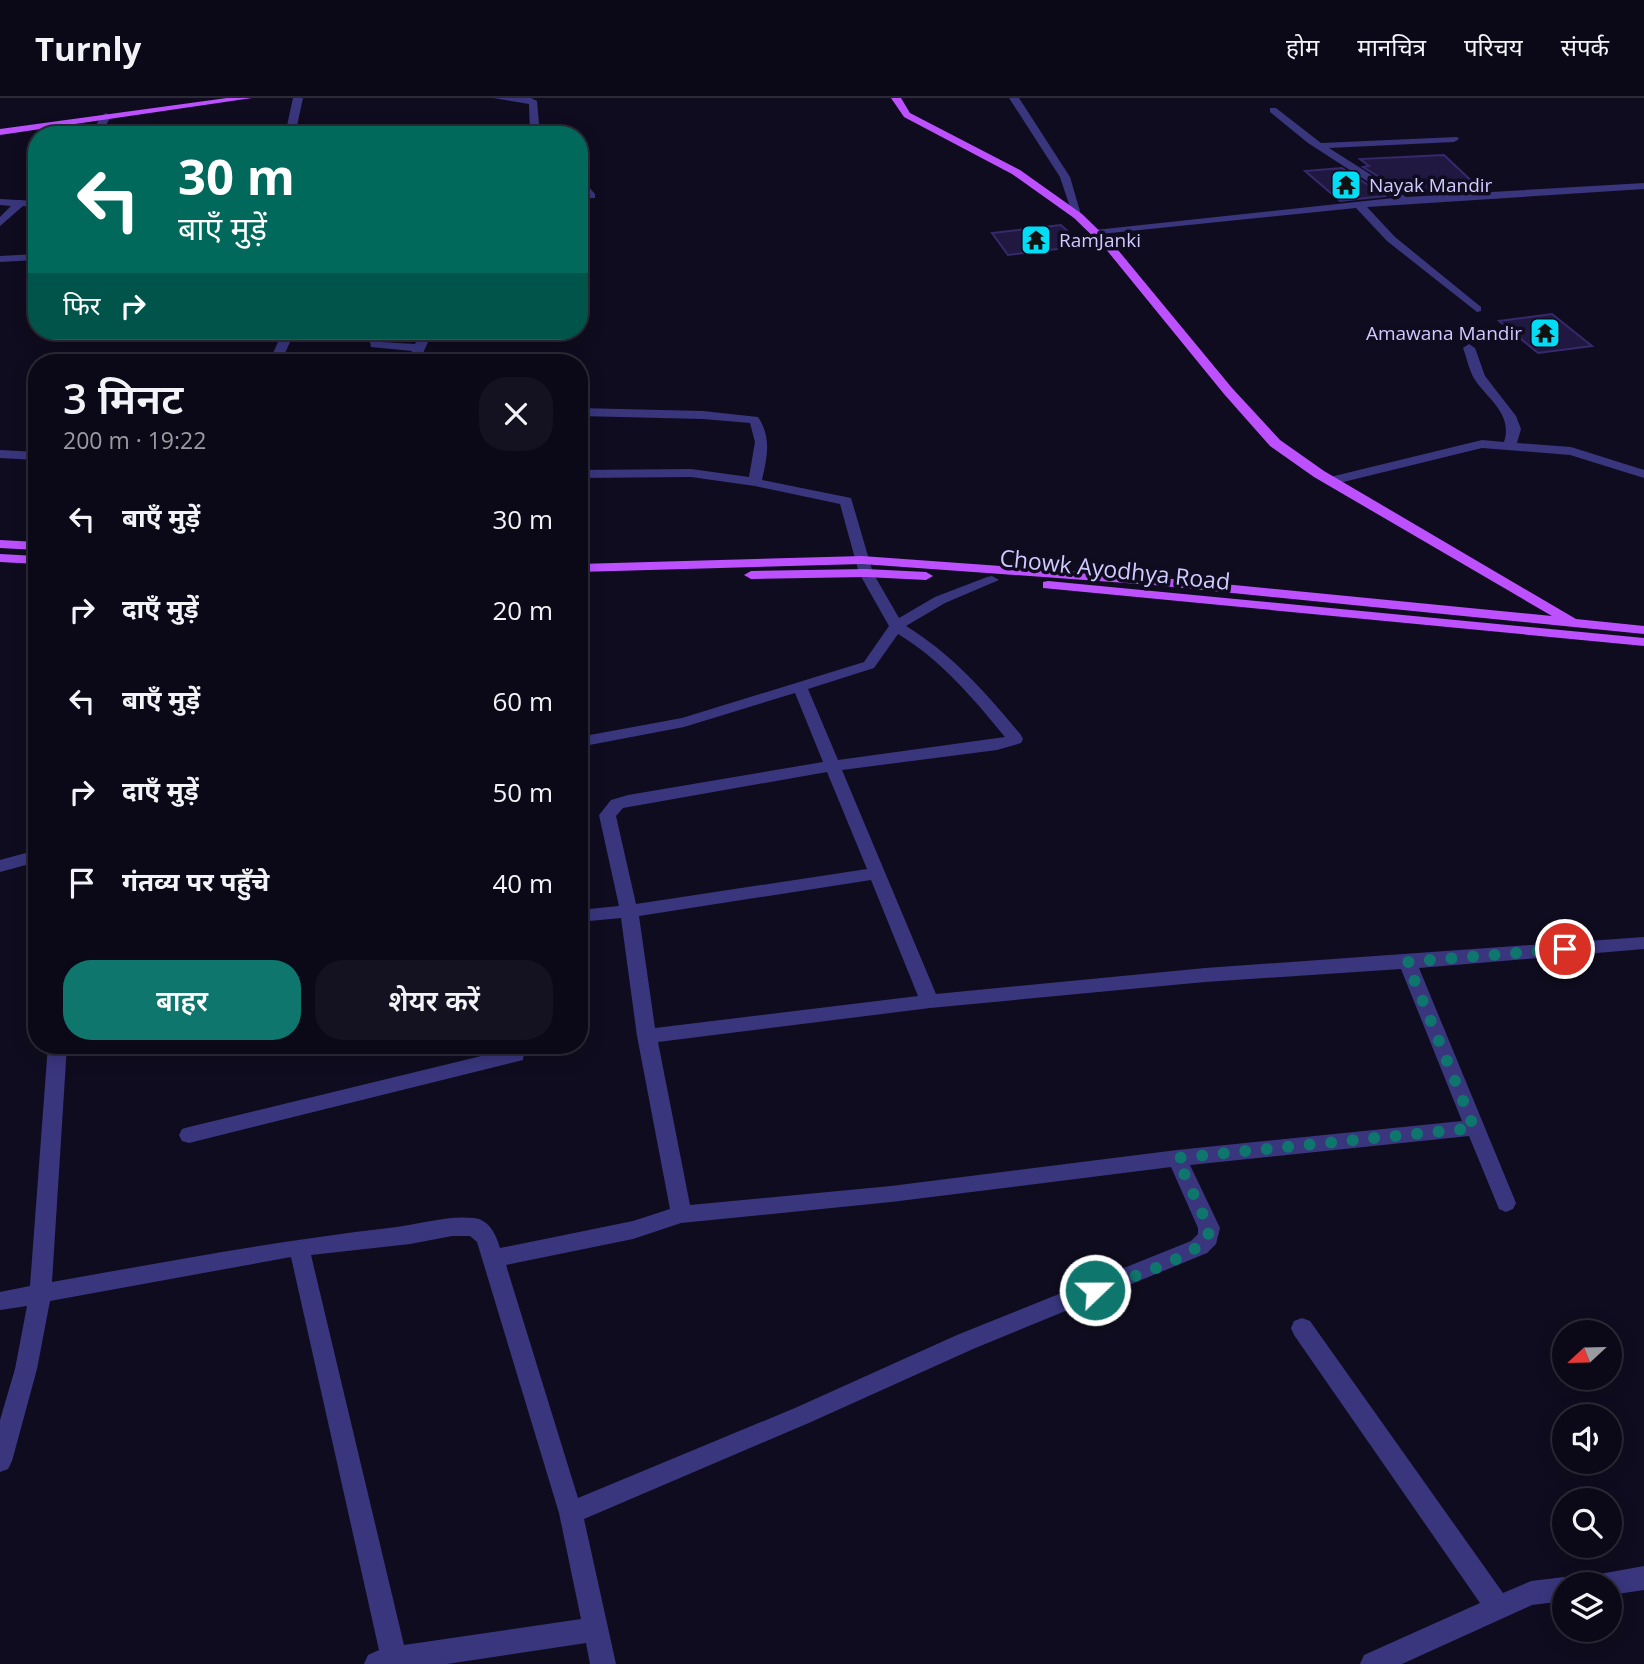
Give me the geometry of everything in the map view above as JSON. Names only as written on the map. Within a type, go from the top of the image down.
[{"type":"main road","points":[[40,126],[242,98]]},
{"type":"main road","points":[[896,98],[907,115],[1016,172],[1078,216],[1110,246],[1228,391],[1275,443],[1331,481],[1603,640]]},
{"type":"main road","points":[[0,132],[28,128]]},
{"type":"main road","points":[[0,544],[28,546]]},
{"type":"main road","points":[[0,558],[28,560]]},
{"type":"main road","points":[[588,568],[864,567],[1153,581],[1644,630]]},
{"type":"main road","name":"Chowk Ayodhya Road","points":[[588,578],[864,567],[1644,642]]},
{"type":"street","points":[[292,126],[298,98]]},
{"type":"street","points":[[498,98],[528,100],[534,103],[535,126]]},
{"type":"street","points":[[1014,98],[1065,177],[1078,216]]},
{"type":"street","points":[[1273,110],[1321,146],[1403,200]]},
{"type":"street","points":[[101,126],[106,116]]},
{"type":"street","points":[[1321,146],[1454,139]]},
{"type":"street","points":[[1095,233],[1403,200],[1644,186]]},
{"type":"street","points":[[588,192],[591,196]]},
{"type":"street","points":[[0,202],[28,203]]},
{"type":"street","points":[[0,223],[20,203]]},
{"type":"street","points":[[1359,205],[1391,239],[1477,309]]},
{"type":"street","points":[[0,259],[28,257]]},
{"type":"street","points":[[374,340],[375,345],[420,348]]},
{"type":"street","points":[[417,354],[424,340]]},
{"type":"street","points":[[1469,348],[1479,377],[1510,416],[1515,429],[1510,444]]},
{"type":"street","points":[[588,412],[703,415],[754,420],[759,425],[762,447],[755,482]]},
{"type":"street","points":[[1331,481],[1482,444],[1510,444],[1572,451],[1644,474]]},
{"type":"street","points":[[0,454],[28,456]]},
{"type":"street","points":[[588,474],[691,473],[755,482],[846,501],[864,567],[896,626],[922,642],[974,689],[1015,739],[997,745],[833,766],[628,800],[617,804],[607,815],[629,911],[647,1036],[681,1214]]},
{"type":"street","points":[[588,740],[684,722],[869,664],[896,626],[940,600],[992,580]]},
{"type":"street","points":[[800,687],[930,1001]]},
{"type":"street","points":[[0,866],[28,858]]},
{"type":"street","points":[[588,915],[877,873]]},
{"type":"street","points":[[647,1036],[930,1001],[1205,975],[1644,943]]},
{"type":"street","points":[[1407,962],[1506,1203]]},
{"type":"street","points":[[0,1461],[26,1369],[40,1295],[62,1054]]},
{"type":"street","points":[[189,1135],[516,1054]]},
{"type":"street","points":[[493,1259],[633,1230],[681,1214],[891,1194],[1177,1158],[1474,1128]]},
{"type":"street","points":[[571,1513],[803,1415],[965,1342],[1199,1247],[1208,1238],[1209,1228],[1177,1158]]},
{"type":"street","points":[[0,1301],[299,1247],[410,1235],[453,1227],[475,1227],[486,1237],[571,1513],[603,1664]]},
{"type":"street","points":[[299,1247],[386,1661],[596,1629]]},
{"type":"street","points":[[1302,1328],[1499,1608]]},
{"type":"street","points":[[1622,1581],[1644,1578]]},
{"type":"street","points":[[1373,1664],[1531,1594],[1552,1591]]},
{"type":"building","points":[[1444,155],[1481,190],[1407,194],[1363,167],[1369,166],[1360,159]]},
{"type":"building","name":"Nayak Mandir","points":[[1342,168],[1385,196],[1340,201],[1305,171]]},
{"type":"building","name":"RamJanki","points":[[1061,225],[1083,246],[1008,255],[992,233]]},
{"type":"building","name":"Amawana Mandir","points":[[1552,314],[1592,346],[1538,353],[1499,321]]},
{"type":"place","name":"Nayak Mandir","points":[[1346,185]]},
{"type":"place","name":"RamJanki","points":[[1036,240]]},
{"type":"place","name":"Amawana Mandir","points":[[1545,333]]},
{"type":"route","points":[[1095,1290],[1172,1260],[1199,1247],[1208,1238],[1209,1228],[1177,1158],[1474,1128],[1407,962],[1565,949]]}]
